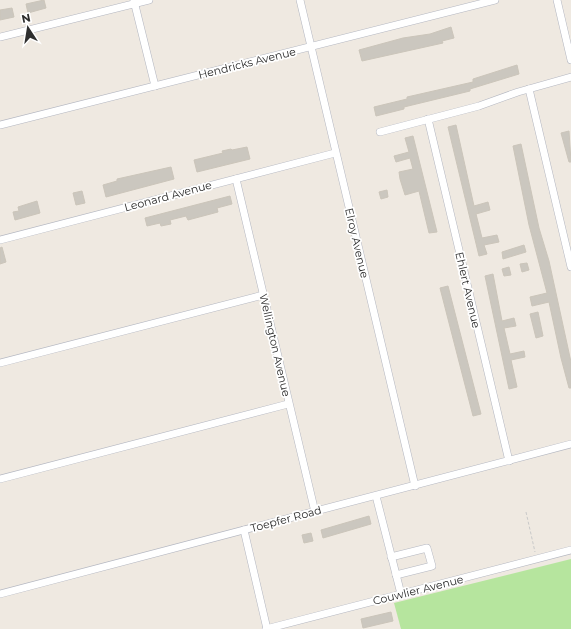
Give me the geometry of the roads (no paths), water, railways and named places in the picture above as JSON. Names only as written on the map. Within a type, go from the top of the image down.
[{"type":"street","points":[[0,37],[135,2],[149,0]]},
{"type":"street","name":"Elroy Avenue","points":[[300,0],[415,486]]},
{"type":"street","name":"Hendricks Avenue","points":[[0,125],[495,0]]},
{"type":"street","points":[[557,0],[571,60]]},
{"type":"street","points":[[135,2],[155,86]]},
{"type":"street","points":[[380,132],[479,106],[571,77]]},
{"type":"street","points":[[529,89],[571,267]]},
{"type":"street","name":"Ehlert Avenue","points":[[428,119],[509,461]]},
{"type":"street","name":"Leonard Avenue","points":[[0,240],[335,153]]},
{"type":"street","name":"Wellington Avenue","points":[[236,179],[288,404],[315,512]]},
{"type":"street","points":[[0,363],[263,295]]},
{"type":"street","points":[[0,479],[288,404]]},
{"type":"street","name":"Toepfer Road","points":[[0,594],[571,444]]},
{"type":"street","points":[[376,496],[401,594]]},
{"type":"street","points":[[244,530],[267,629]]},
{"type":"street","points":[[391,557],[427,548],[432,566],[396,575]]},
{"type":"street","name":"Couwlier Avenue","points":[[267,629],[571,550]]}]
